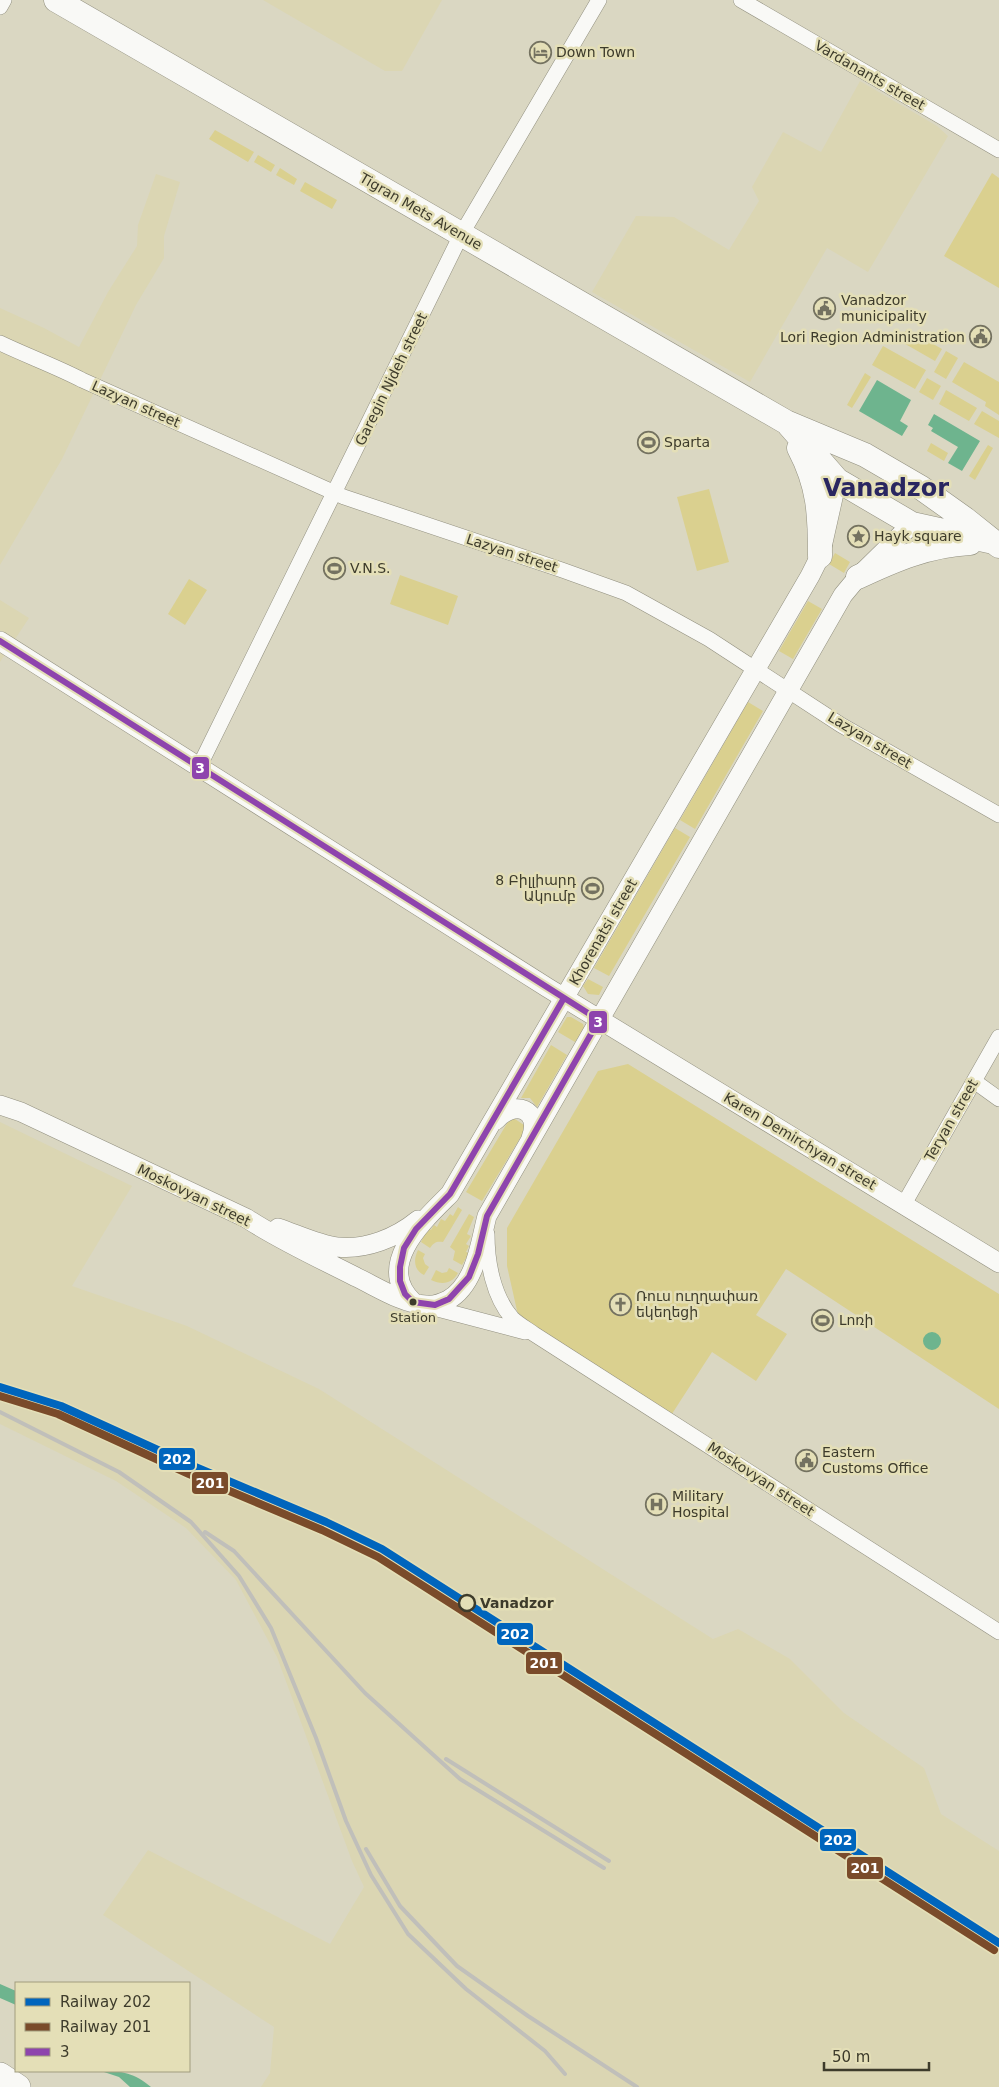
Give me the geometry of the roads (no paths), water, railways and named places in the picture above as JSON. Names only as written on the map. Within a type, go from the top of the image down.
[{"type":"highway","points":[[0,2076],[18,2087]]},
{"type":"main road","name":"Tigran Mets Avenue","points":[[56,0],[786,422],[865,455],[920,487],[966,519],[995,544]]},
{"type":"main road","name":"Tigran Mets Avenue","points":[[786,422],[837,480],[912,524],[995,544]]},
{"type":"main road","points":[[786,422],[808,463],[817,493],[820,516],[820,556]]},
{"type":"main road","name":"Khorenatsi street","points":[[837,480],[840,466],[845,458],[854,453],[865,455]]},
{"type":"main road","points":[[912,524],[925,514],[930,504],[927,494],[920,487]]},
{"type":"main road","points":[[858,577],[926,549],[953,544],[995,544]]},
{"type":"street","points":[[0,7],[4,0]]},
{"type":"street","name":"Garegin Njdeh street","points":[[199,767],[461,234],[599,0]]},
{"type":"street","name":"Vardanants street","points":[[741,0],[999,150]]},
{"type":"street","name":"Lazyan street","points":[[0,344],[38,361],[56,366],[82,380],[335,493],[626,593],[709,638],[841,725],[999,815]]},
{"type":"street","name":"Khorenatsi street","points":[[419,1304],[405,1294],[400,1281],[400,1267],[404,1248],[416,1229],[450,1194],[820,556],[837,480]]},
{"type":"street","points":[[419,1304],[435,1305],[449,1299],[460,1289],[469,1276],[478,1254],[487,1216],[843,595],[858,577],[912,524]]},
{"type":"street","name":"Karen Demirchyan street","points":[[0,641],[564,998],[999,1263]]},
{"type":"street","name":"Teryan street","points":[[904,1204],[999,1037]]},
{"type":"street","points":[[974,1080],[999,1099]]},
{"type":"street","name":"Moskovyan street","points":[[0,1105],[21,1112],[246,1218],[274,1237],[388,1294],[419,1304]]},
{"type":"street","points":[[490,1125],[503,1111],[514,1108],[525,1111],[533,1118],[534,1128],[527,1146]]},
{"type":"street","points":[[246,1218],[336,1247],[360,1247],[387,1239],[410,1226],[450,1194]]},
{"type":"street","points":[[487,1216],[487,1248],[492,1278],[506,1309],[513,1319],[529,1330]]},
{"type":"street","points":[[419,1304],[529,1330]]},
{"type":"street","name":"Moskovyan street","points":[[529,1330],[999,1632]]},
{"type":"railway","points":[[0,1412],[119,1472],[191,1522],[239,1576],[271,1628],[316,1738],[346,1821],[371,1875],[408,1934],[466,1989],[545,2051],[565,2074]]},
{"type":"railway","points":[[205,1532],[234,1551],[365,1693],[460,1779],[604,1868]]},
{"type":"railway","points":[[446,1759],[609,1861]]},
{"type":"railway","points":[[366,1849],[400,1906],[457,1966],[528,2016],[637,2087]]},
{"type":"rail line","name":"202","points":[[0,1387],[61,1406],[193,1466],[326,1522],[382,1549],[999,1943]]},
{"type":"rail line","name":"201","points":[[0,1396],[58,1414],[189,1474],[322,1530],[378,1557],[994,1950]]},
{"type":"place","name":"Down Town","points":[[540,52]]},
{"type":"place","name":"Vanadzor municipality","points":[[825,308]]},
{"type":"place","name":"Lori Region Administration","points":[[981,337]]},
{"type":"place","name":"Sparta","points":[[648,442]]},
{"type":"place","name":"Hayk square","points":[[858,536]]},
{"type":"place","name":"V.N.S.","points":[[334,568]]},
{"type":"place","name":"8 Բիլլիարդ Ակումբ","points":[[592,888]]},
{"type":"place","name":"Station","points":[[413,1302]]},
{"type":"place","name":"Ռուս ուղղափառ եկեղեցի","points":[[620,1304]]},
{"type":"place","name":"Լոռի","points":[[823,1320]]},
{"type":"place","name":"Eastern Customs Office","points":[[806,1460]]},
{"type":"place","name":"Military Hospital","points":[[656,1504]]},
{"type":"place","name":"Vanadzor","points":[[467,1603]]},
{"type":"district","name":"Vanadzor","points":[[886,488]]}]
